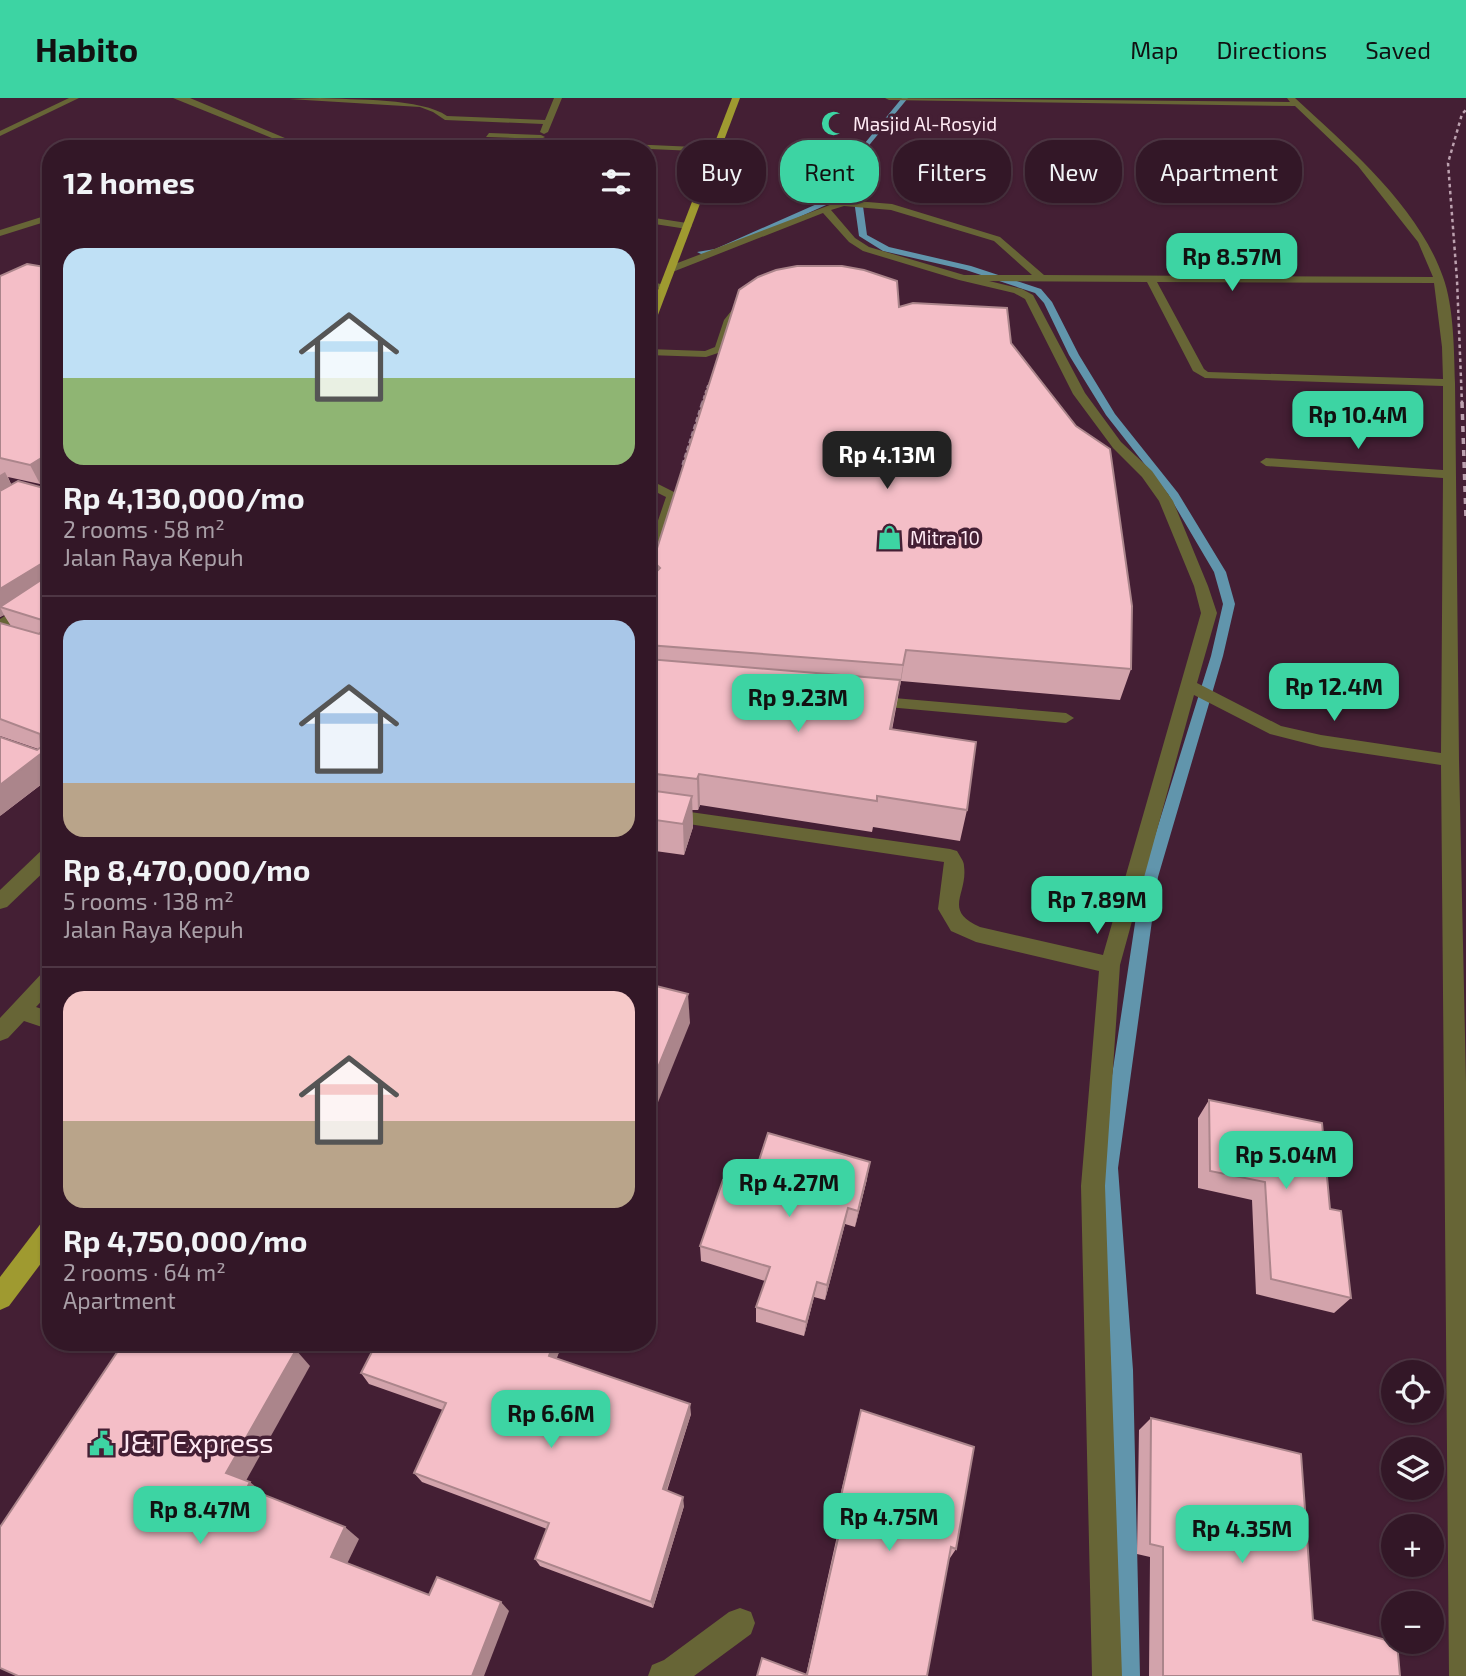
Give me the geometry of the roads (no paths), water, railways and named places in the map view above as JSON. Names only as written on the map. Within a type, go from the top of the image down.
[{"type":"main road","points":[[721,140],[736,98]]},
{"type":"main road","points":[[656,305],[696,203]]},
{"type":"main road","points":[[0,1297],[42,1242]]},
{"type":"street","points":[[0,134],[75,98]]},
{"type":"street","points":[[177,98],[186,98],[286,140]]},
{"type":"street","points":[[539,139],[558,98]]},
{"type":"street","points":[[891,98],[1294,101],[1361,164],[1417,231],[1439,279],[1448,347],[1449,383],[1450,760],[1464,1676]]},
{"type":"street","points":[[293,99],[408,104],[436,110],[445,118],[548,122]]},
{"type":"street","points":[[489,135],[555,140]]},
{"type":"street","points":[[656,146],[677,147]]},
{"type":"street","points":[[671,269],[825,209],[847,203],[892,207],[997,239],[1041,278]]},
{"type":"street","points":[[825,209],[852,240],[866,249],[963,278],[1018,290],[1029,298],[1079,394],[1116,445],[1147,474],[1166,501],[1209,613],[1200,691],[1111,965],[1093,1186],[1107,1676]]},
{"type":"street","points":[[0,233],[42,220]]},
{"type":"street","points":[[656,221],[687,226]]},
{"type":"street","points":[[963,278],[1439,279]]},
{"type":"street","points":[[1150,278],[1199,371],[1205,375],[1449,383]]},
{"type":"street","points":[[656,285],[664,286]]},
{"type":"street","points":[[656,352],[706,354],[720,349],[735,310],[745,303]]},
{"type":"street","points":[[1266,462],[1448,474]]},
{"type":"street","points":[[656,487],[673,495],[656,546]]},
{"type":"street","points":[[4,631],[42,599]]},
{"type":"street","points":[[1200,691],[1276,730],[1321,741],[1450,760]]},
{"type":"street","points":[[857,700],[1066,718]]},
{"type":"street","points":[[656,812],[950,856],[955,865],[948,909],[958,926],[976,934],[1111,965]]},
{"type":"street","points":[[0,902],[42,862]]},
{"type":"street","points":[[0,1032],[42,987]]},
{"type":"street","points":[[20,1011],[42,1018]]},
{"type":"street","points":[[663,1676],[674,1671],[740,1623]]},
{"type":"waterway","points":[[905,98],[863,149],[854,170],[863,236],[886,249],[968,268],[1038,291],[1048,302],[1074,355],[1111,415],[1173,493],[1220,572],[1229,604],[1217,656],[1150,877],[1108,1168],[1122,1370],[1127,1676]]},
{"type":"waterway","points":[[701,252],[716,251],[824,203]]},
{"type":"railway","points":[[1462,404],[1457,280],[1448,163],[1462,114],[1466,110]]},
{"type":"railway","points":[[1462,402],[1466,519]]},
{"type":"place","name":"Masjid Al-Rosyid","points":[[833,124]]},
{"type":"place","name":"Mitra 10","points":[[890,538]]},
{"type":"place","name":"J&T Express","points":[[101,1443]]}]
